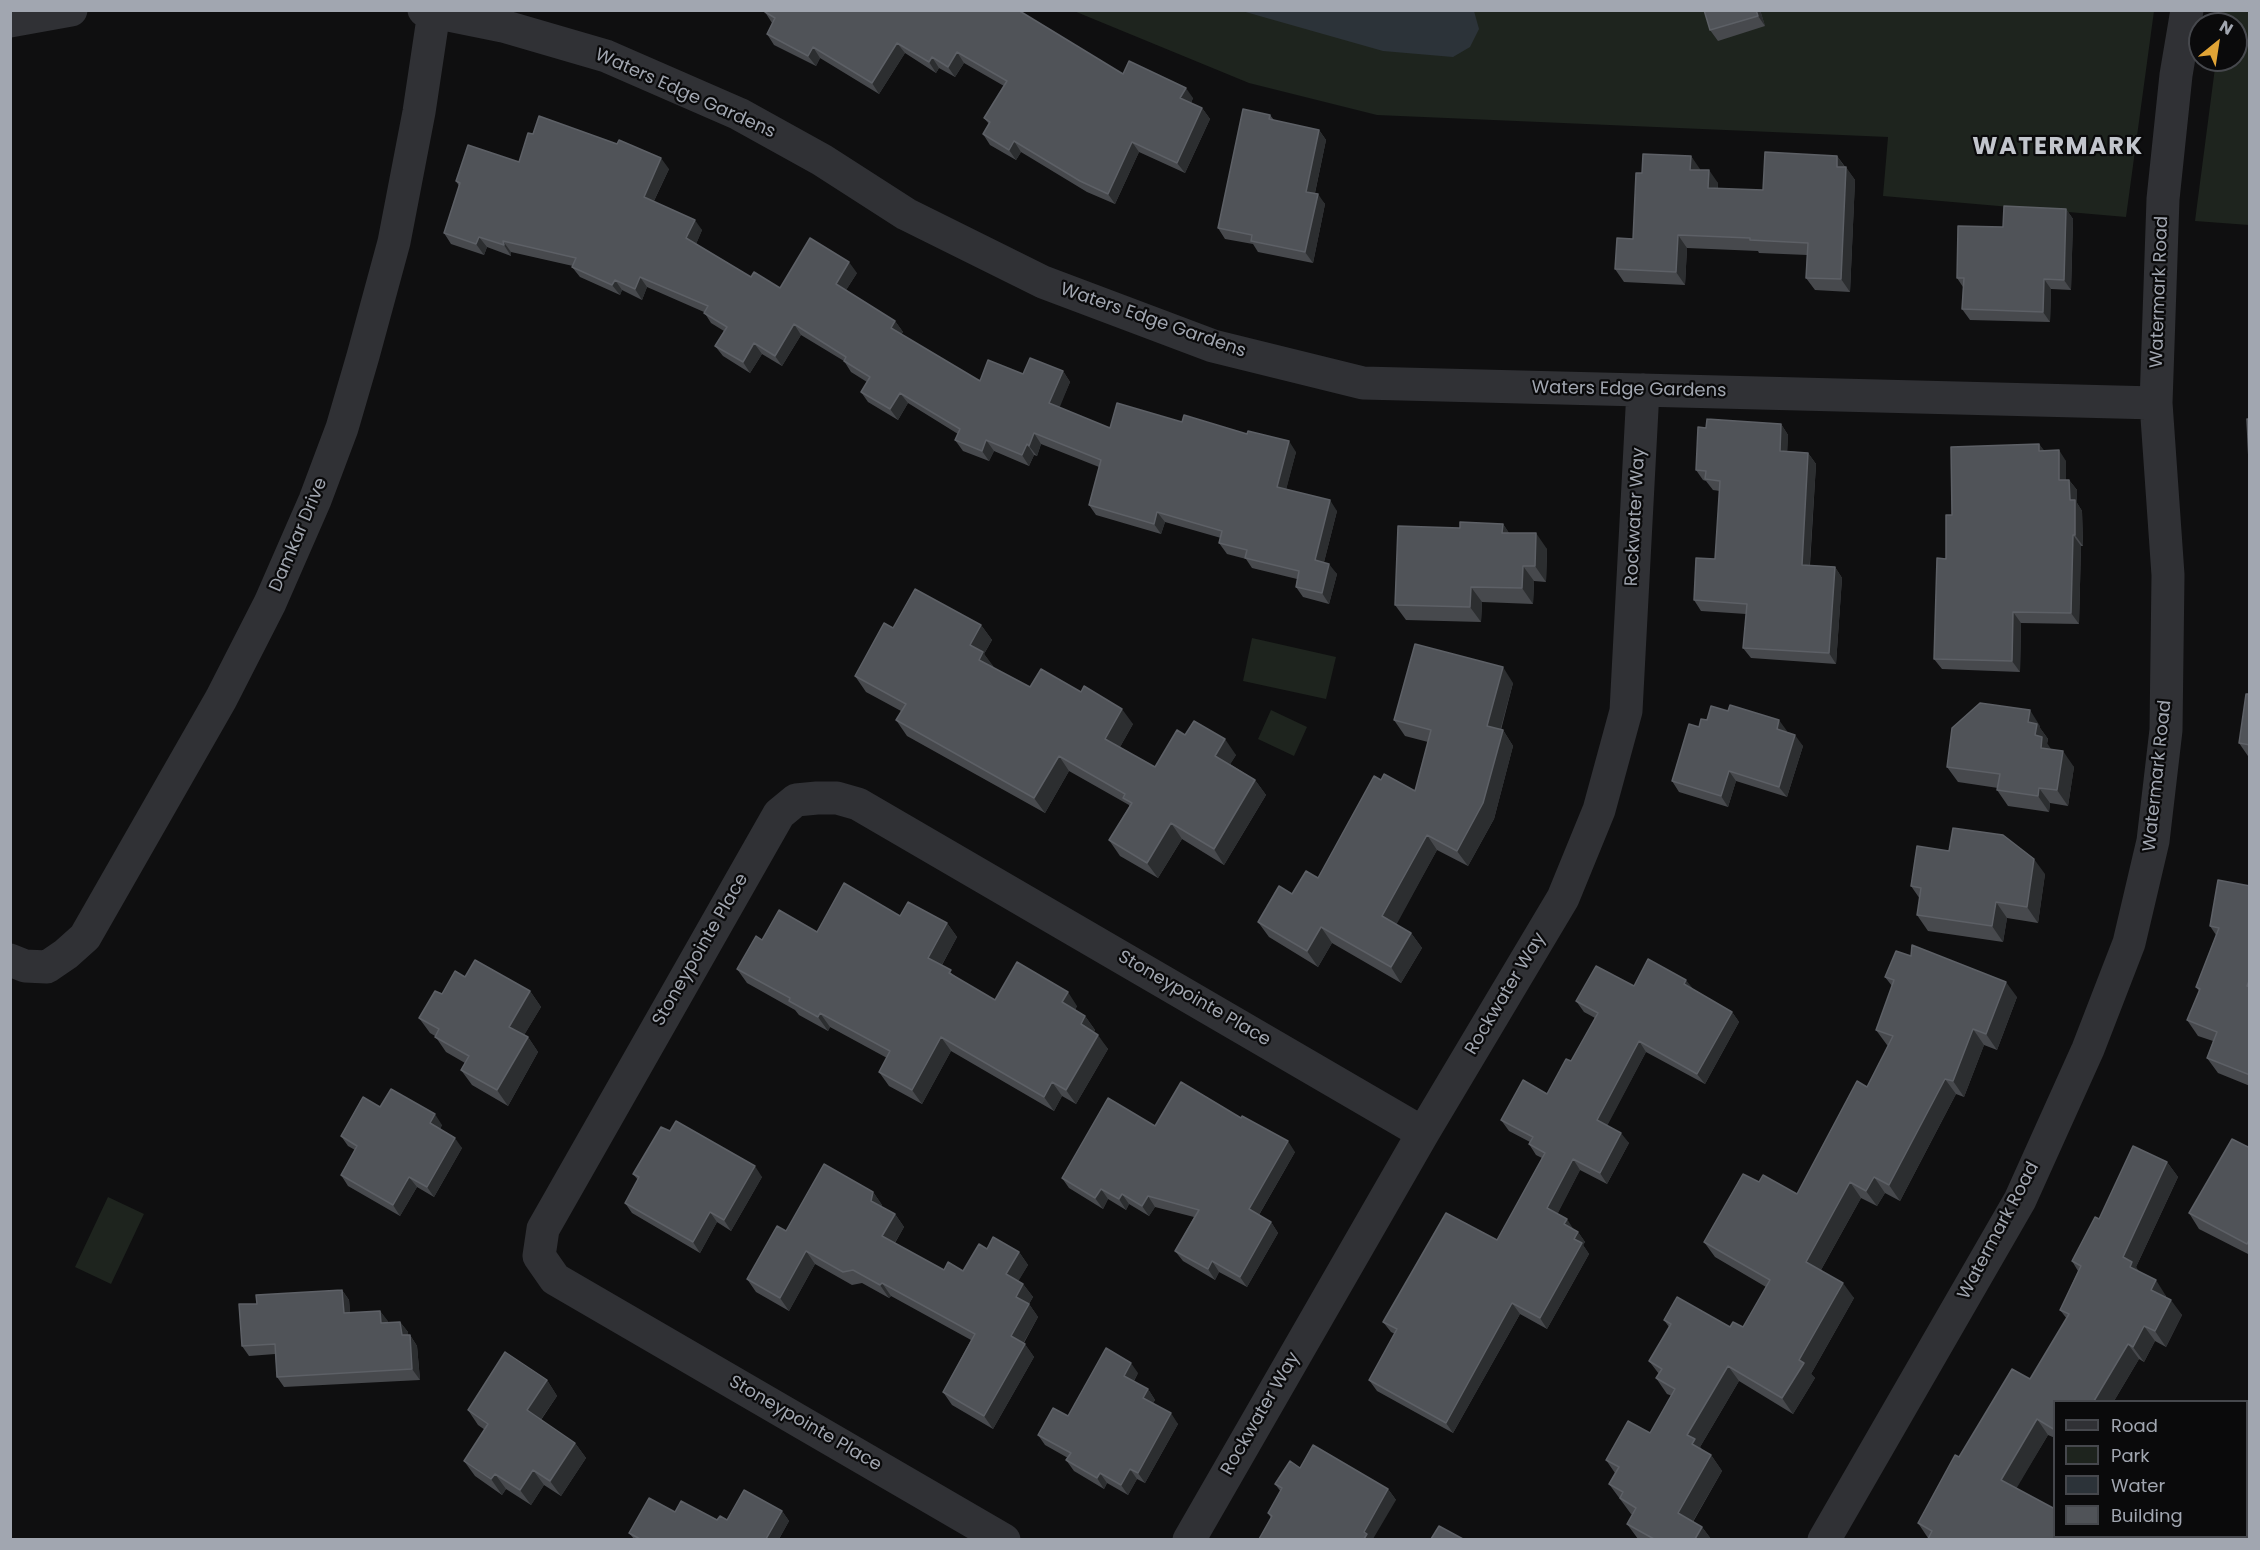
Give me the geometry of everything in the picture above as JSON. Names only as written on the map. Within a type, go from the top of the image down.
[{"type":"street","points":[[10,21],[71,10]]},
{"type":"street","name":"Watermark Road","points":[[1824,1539],[2020,1200],[2088,1049],[2129,943],[2153,841],[2166,730],[2168,575],[2156,403],[2163,199],[2176,75],[2187,10]]},
{"type":"street","name":"Waters Edge Gardens","points":[[429,11],[508,18],[606,56],[739,114],[822,160],[906,214],[1043,282],[1213,345],[1363,383],[2156,403]]},
{"type":"street","name":"Damkar Drive","points":[[10,960],[25,966],[47,967],[85,937],[221,699],[270,603],[315,500],[342,428],[394,242],[419,112],[429,11]]},
{"type":"street","name":"Rockwater Way","points":[[1189,1539],[1423,1133],[1563,898],[1599,810],[1626,711],[1643,390]]},
{"type":"street","name":"Stoneypointe Place","points":[[1004,1539],[555,1279],[539,1256],[543,1228],[778,814],[796,800],[837,798],[858,804],[1423,1133]]},
{"type":"green space","points":[[1074,11],[2154,11],[2126,217],[1883,196],[1888,137],[1377,115],[1249,83]]},
{"type":"green space","points":[[2249,11],[2249,225],[2195,221],[2214,72],[2248,72],[2248,12],[2223,12]]},
{"type":"green space","points":[[1252,638],[1336,657],[1326,699],[1243,681]]},
{"type":"green space","points":[[1271,710],[1307,727],[1294,756],[1258,739]]},
{"type":"green space","points":[[108,1197],[144,1214],[111,1284],[75,1267]]},
{"type":"water","points":[[1242,11],[1474,11],[1479,29],[1470,47],[1453,57],[1383,51]]},
{"type":"building","points":[[766,10],[1018,10],[1123,74],[1129,61],[1186,88],[1180,98],[1202,108],[1177,163],[1132,142],[1108,194],[1080,181],[1014,141],[1009,150],[983,134],[990,122],[984,118],[1007,81],[957,52],[948,67],[932,57],[929,62],[897,43],[872,83],[813,47],[808,56],[767,34],[775,18],[765,12]]},
{"type":"building","points":[[1704,10],[1756,10],[1758,16],[1710,30]]},
{"type":"building","points":[[1243,109],[1270,115],[1269,119],[1319,130],[1306,192],[1318,194],[1305,252],[1251,241],[1252,235],[1218,228]]},
{"type":"building","points":[[539,116],[617,144],[619,140],[661,158],[644,197],[695,220],[686,238],[751,277],[754,272],[780,288],[810,238],[849,262],[836,284],[895,321],[891,328],[980,381],[988,360],[1023,374],[1030,358],[1063,371],[1049,403],[1110,428],[1117,403],[1182,422],[1184,415],[1247,434],[1248,431],[1289,441],[1277,487],[1330,500],[1315,560],[1329,564],[1322,593],[1296,587],[1299,571],[1245,558],[1247,550],[1219,543],[1222,531],[1157,512],[1154,524],[1089,505],[1101,460],[1034,433],[1029,446],[1027,444],[1022,455],[986,440],[982,451],[955,440],[960,429],[900,393],[890,409],[861,392],[870,377],[844,361],[846,357],[794,324],[775,356],[754,343],[743,362],[715,346],[727,327],[704,313],[708,306],[640,277],[635,289],[615,280],[612,285],[572,267],[576,258],[503,241],[504,245],[479,237],[476,244],[444,233],[460,183],[456,181],[468,145],[519,162],[528,133],[533,134]]},
{"type":"building","points":[[1765,152],[1837,156],[1837,167],[1846,167],[1841,279],[1806,278],[1808,243],[1750,240],[1750,238],[1678,235],[1676,272],[1615,269],[1617,238],[1633,239],[1636,173],[1642,173],[1643,154],[1691,156],[1690,170],[1709,170],[1708,188],[1763,190]]},
{"type":"building","points":[[2004,206],[2066,209],[2064,280],[2044,279],[2043,312],[1962,309],[1964,278],[1957,278],[1958,226],[2003,227]]},
{"type":"building","points":[[1707,419],[1781,424],[1780,451],[1808,453],[1802,565],[1835,567],[1829,653],[1743,648],[1747,604],[1694,600],[1696,558],[1715,559],[1720,481],[1705,479],[1706,471],[1696,470],[1698,427],[1706,428]]},
{"type":"building","points":[[2247,419],[2250,419],[2250,460],[2249,460]]},
{"type":"building","points":[[2039,444],[2039,451],[2059,450],[2059,480],[2069,480],[2070,500],[2075,500],[2071,613],[2013,612],[2012,661],[1934,659],[1937,558],[1946,559],[1946,515],[1952,515],[1951,447]]},
{"type":"building","points":[[1460,522],[1503,524],[1502,533],[1536,533],[1535,566],[1523,566],[1522,588],[1471,587],[1470,607],[1395,605],[1398,526],[1460,528]]},
{"type":"building","points":[[915,589],[981,625],[970,645],[983,652],[979,660],[1030,687],[1041,669],[1081,692],[1084,686],[1122,709],[1105,739],[1155,767],[1177,730],[1185,735],[1194,721],[1225,739],[1215,756],[1255,780],[1214,849],[1171,823],[1147,863],[1109,840],[1132,803],[1123,798],[1125,794],[1059,756],[1034,798],[896,720],[906,704],[855,676],[884,623],[893,628]]},
{"type":"building","points":[[1415,644],[1503,667],[1487,726],[1503,730],[1483,803],[1457,851],[1427,835],[1382,916],[1411,933],[1391,967],[1321,927],[1307,951],[1258,922],[1279,886],[1292,894],[1306,871],[1318,878],[1374,776],[1381,780],[1384,774],[1415,791],[1431,730],[1394,720]]},
{"type":"building","points":[[2246,694],[2250,694],[2250,745],[2239,743]]},
{"type":"building","points":[[1980,703],[2030,710],[2028,722],[2037,724],[2035,735],[2042,737],[2041,748],[2063,751],[2057,790],[2039,788],[2038,796],[1997,790],[2000,774],[1947,767],[1952,728]]},
{"type":"building","points":[[1730,705],[1779,720],[1777,729],[1795,735],[1779,787],[1729,771],[1721,796],[1672,781],[1689,724],[1699,727],[1701,719],[1707,720],[1711,706],[1728,711]]},
{"type":"building","points":[[1953,828],[2003,835],[2034,859],[2027,907],[1996,902],[1992,926],[1917,915],[1921,888],[1911,886],[1917,846],[1949,851]]},
{"type":"building","points":[[2218,880],[2250,886],[2250,978],[2247,986],[2250,987],[2250,1075],[2207,1058],[2217,1032],[2187,1020],[2200,989],[2196,987],[2219,928],[2210,926]]},
{"type":"building","points":[[844,883],[900,916],[908,902],[947,923],[928,958],[951,970],[949,973],[995,1000],[1017,962],[1068,992],[1062,1002],[1085,1016],[1081,1024],[1098,1035],[1066,1090],[1052,1082],[1044,1097],[941,1037],[912,1090],[879,1072],[890,1051],[820,1013],[818,1017],[789,1001],[790,998],[737,969],[756,936],[762,940],[779,910],[817,932]]},
{"type":"building","points":[[1912,945],[2006,982],[1986,1034],[1973,1029],[1953,1081],[1945,1079],[1889,1185],[1874,1177],[1866,1191],[1850,1182],[1806,1262],[1843,1283],[1799,1360],[1804,1363],[1782,1398],[1728,1366],[1687,1435],[1695,1439],[1692,1444],[1711,1455],[1678,1513],[1702,1527],[1695,1539],[1654,1539],[1627,1524],[1636,1508],[1620,1498],[1623,1492],[1609,1484],[1619,1467],[1606,1460],[1628,1421],[1650,1433],[1675,1389],[1656,1378],[1662,1369],[1649,1361],[1671,1324],[1664,1320],[1677,1297],[1730,1327],[1733,1322],[1743,1327],[1770,1280],[1704,1242],[1743,1174],[1759,1182],[1763,1175],[1797,1194],[1857,1081],[1867,1087],[1893,1036],[1876,1030],[1894,980],[1885,977],[1896,951],[1911,956]]},
{"type":"building","points":[[1648,959],[1686,980],[1684,984],[1732,1012],[1697,1074],[1639,1041],[1597,1120],[1621,1133],[1600,1173],[1573,1159],[1547,1208],[1567,1219],[1564,1224],[1578,1232],[1574,1239],[1582,1243],[1540,1318],[1512,1303],[1446,1423],[1369,1380],[1397,1329],[1383,1322],[1446,1213],[1497,1240],[1545,1153],[1529,1144],[1533,1137],[1501,1120],[1523,1080],[1547,1094],[1566,1059],[1571,1061],[1598,1013],[1576,1001],[1596,966],[1634,986]]},
{"type":"building","points":[[475,960],[530,991],[509,1027],[528,1037],[497,1090],[461,1070],[469,1056],[435,1037],[439,1029],[419,1018],[435,991],[442,994],[455,971],[465,977]]},
{"type":"building","points":[[1181,1082],[1241,1118],[1242,1116],[1288,1141],[1249,1209],[1271,1222],[1240,1277],[1212,1261],[1208,1269],[1175,1251],[1199,1210],[1148,1196],[1142,1206],[1122,1194],[1119,1199],[1101,1189],[1095,1198],[1062,1178],[1108,1098],[1155,1126]]},
{"type":"building","points":[[391,1089],[435,1114],[430,1123],[455,1138],[427,1187],[409,1177],[393,1205],[341,1175],[357,1146],[341,1136],[363,1097],[380,1107]]},
{"type":"building","points":[[676,1121],[755,1166],[724,1220],[710,1212],[693,1242],[625,1203],[639,1177],[633,1174],[661,1127],[670,1131]]},
{"type":"building","points":[[2232,1139],[2250,1148],[2250,1239],[2247,1244],[2189,1213]]},
{"type":"building","points":[[2133,1146],[2167,1162],[2123,1257],[2132,1262],[2130,1267],[2156,1280],[2151,1290],[2171,1300],[2155,1331],[2144,1326],[2133,1347],[2128,1344],[2095,1400],[2053,1400],[2053,1429],[2037,1419],[2001,1480],[2053,1508],[2053,1538],[2056,1539],[1928,1539],[1932,1531],[1918,1523],[1955,1455],[1959,1457],[2012,1369],[2030,1379],[2069,1314],[2060,1310],[2081,1266],[2072,1261],[2095,1217],[2099,1219]]},
{"type":"building","points":[[824,1164],[873,1192],[871,1201],[895,1214],[882,1236],[944,1270],[948,1262],[963,1271],[979,1244],[987,1249],[993,1237],[1019,1252],[1006,1274],[1023,1284],[1016,1297],[1029,1304],[1011,1336],[1025,1344],[984,1416],[943,1392],[975,1334],[882,1283],[880,1285],[853,1270],[843,1272],[806,1251],[780,1298],[747,1279],[777,1226],[786,1231]]},
{"type":"building","points":[[342,1290],[344,1313],[380,1311],[381,1323],[400,1322],[402,1335],[410,1335],[412,1369],[277,1377],[275,1344],[242,1346],[239,1304],[257,1304],[256,1295]]},
{"type":"building","points":[[1106,1348],[1131,1363],[1124,1376],[1148,1389],[1143,1398],[1171,1413],[1138,1473],[1130,1469],[1121,1485],[1100,1473],[1097,1478],[1066,1460],[1071,1453],[1038,1435],[1053,1408],[1068,1416]]},
{"type":"building","points":[[505,1352],[547,1380],[527,1410],[575,1443],[550,1481],[533,1470],[520,1490],[495,1474],[491,1479],[464,1461],[488,1424],[468,1410]]},
{"type":"building","points":[[1313,1445],[1388,1489],[1364,1532],[1367,1534],[1364,1539],[1259,1539],[1272,1516],[1268,1513],[1282,1488],[1275,1484],[1290,1461],[1300,1468]]},
{"type":"building","points":[[744,1490],[782,1511],[766,1539],[640,1539],[629,1533],[649,1498],[675,1512],[681,1501],[717,1520],[720,1516],[727,1520]]},
{"type":"building","points":[[2248,1524],[2250,1525],[2250,1539],[2167,1539],[2248,1538]]},
{"type":"building","points":[[1439,1526],[1463,1539],[1431,1539]]},
{"type":"district","name":"WATERMARK","points":[[2058,148]]}]
